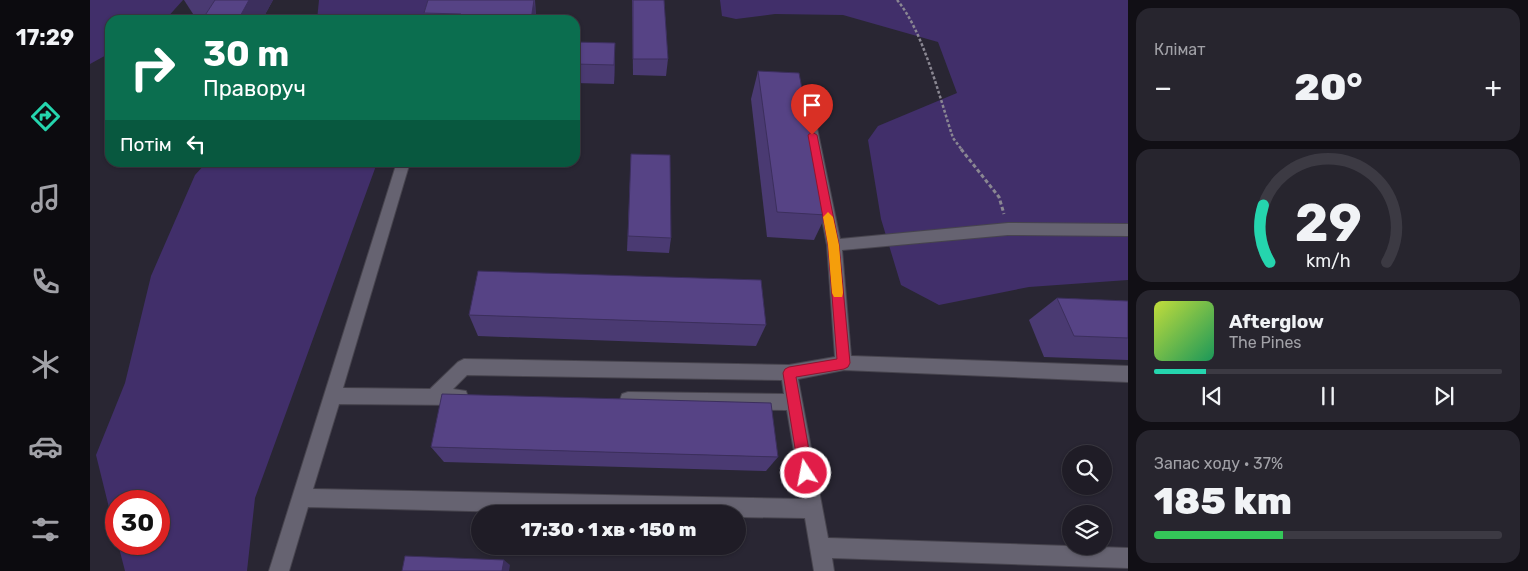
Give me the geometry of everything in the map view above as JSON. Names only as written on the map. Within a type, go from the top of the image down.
[{"type":"street","points":[[805,99],[834,245],[844,363]]},
{"type":"street","points":[[278,571],[402,167]]},
{"type":"street","points":[[834,245],[1008,229],[1128,230]]},
{"type":"street","points":[[433,397],[464,367],[789,373],[844,363],[1128,374]]},
{"type":"street","points":[[789,373],[824,571]]},
{"type":"street","points":[[331,396],[473,398]]},
{"type":"street","points":[[613,399],[793,402]]},
{"type":"street","points":[[300,498],[813,509]]},
{"type":"street","points":[[820,548],[1128,558]]},
{"type":"path","points":[[897,0],[903,7],[924,52],[953,138],[998,197],[1008,229]]},
{"type":"shaded area","points":[[90,0],[183,0],[170,15],[105,15],[105,56],[90,64]]},
{"type":"shaded area","points":[[319,0],[481,0],[440,15],[318,15]]},
{"type":"shaded area","points":[[720,0],[1128,0],[1128,280],[1029,287],[939,305],[901,285],[881,219],[868,140],[878,126],[957,93],[938,42],[843,15],[775,14],[736,19],[722,16]]},
{"type":"shaded area","points":[[202,167],[376,167],[255,498],[247,571],[125,571],[121,555],[170,555],[170,490],[105,491],[96,455],[125,383],[151,276],[195,175]]},
{"type":"building","points":[[215,0],[249,0],[241,15],[205,15]]},
{"type":"building","points":[[428,0],[534,0],[532,15],[424,13]]},
{"type":"building","points":[[633,0],[664,0],[668,59],[633,59]]},
{"type":"building","points":[[580,42],[615,43],[614,65],[580,64]]},
{"type":"building","points":[[758,71],[799,73],[826,215],[777,212]]},
{"type":"building","points":[[631,154],[670,155],[671,238],[628,236]]},
{"type":"building","points":[[478,271],[761,280],[766,325],[469,315]]},
{"type":"building","points":[[1057,298],[1128,301],[1128,338],[1074,336]]},
{"type":"building","points":[[442,394],[771,403],[778,457],[431,447]]},
{"type":"building","points":[[405,556],[504,560],[502,571],[402,571]]},
{"type":"slow traffic","points":[[828,217],[834,245],[838,293]]},
{"type":"route","points":[[806,473],[789,373],[844,363],[834,245],[812,135]]}]
